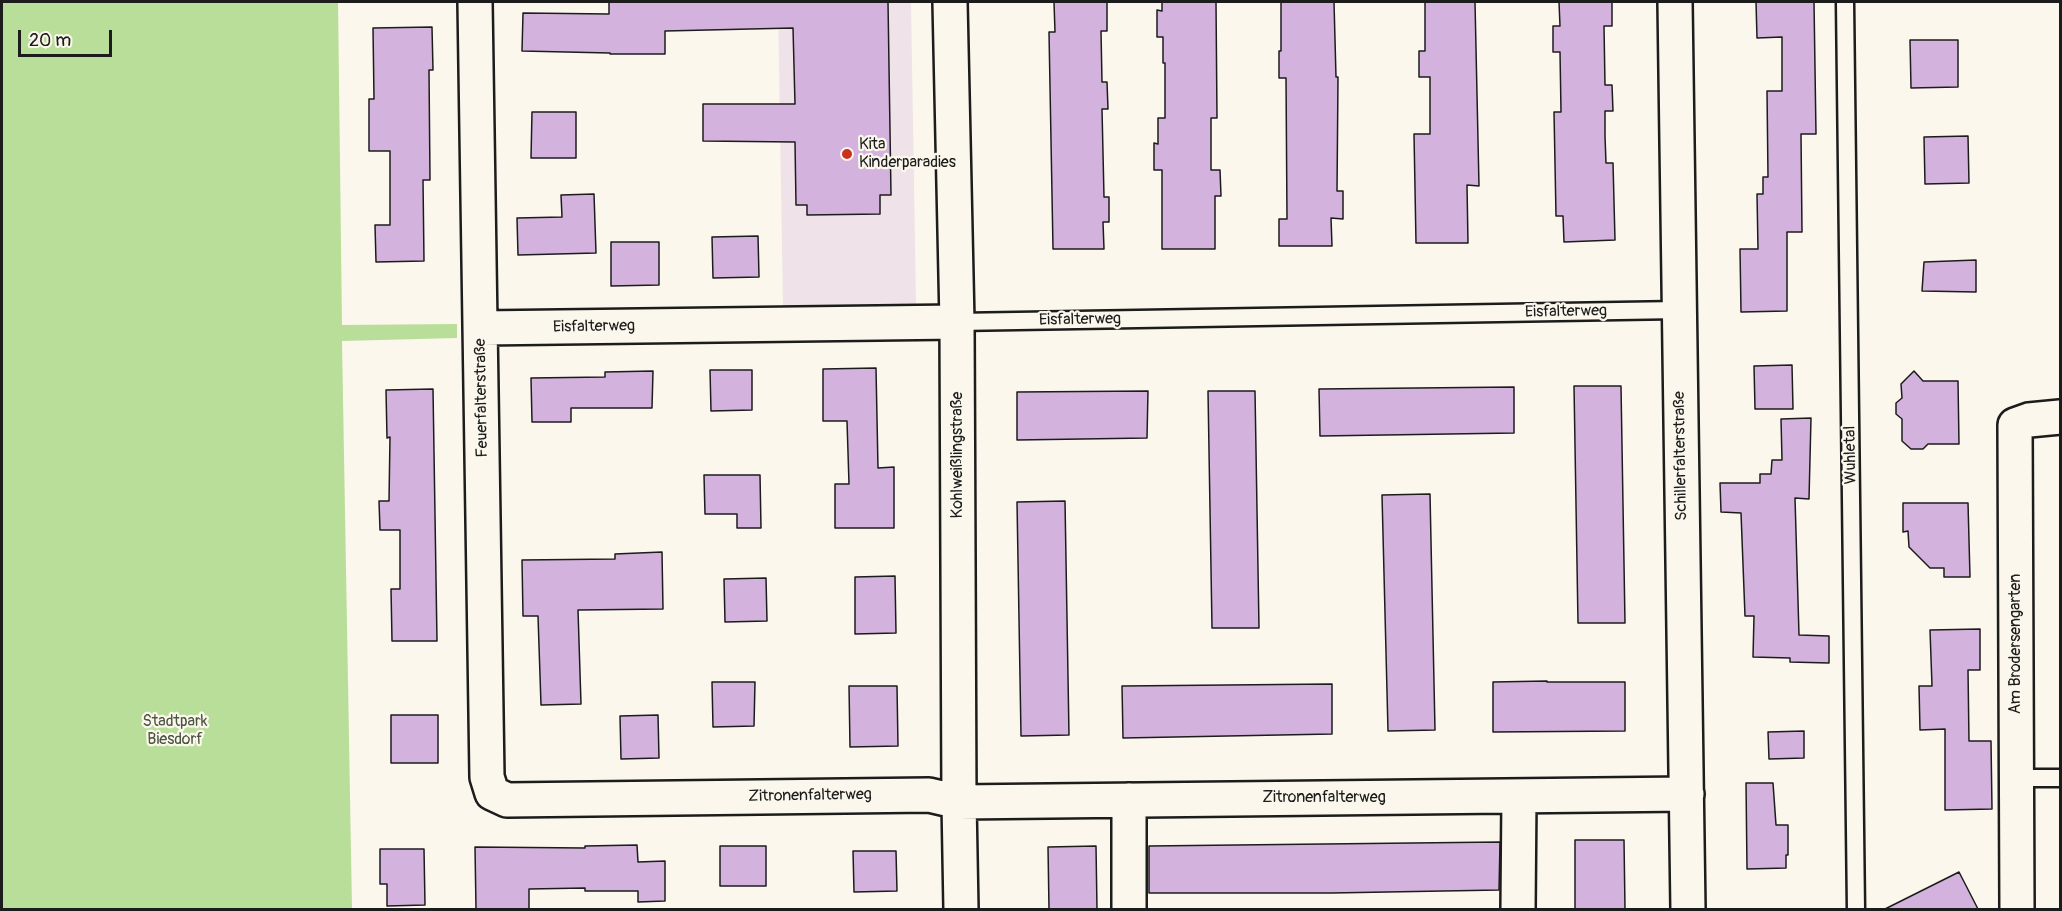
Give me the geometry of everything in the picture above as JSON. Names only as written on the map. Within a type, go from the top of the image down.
[{"type":"street","name":"Feuerfalterstraße","points":[[475,2],[487,777],[492,794]]},
{"type":"street","name":"Kohlweißlingstraße","points":[[950,2],[957,322],[961,909]]},
{"type":"street","name":"Schillerfalterstraße","points":[[1675,2],[1688,909]]},
{"type":"street","name":"Eisfalterweg","points":[[481,328],[957,322]]},
{"type":"street","name":"Am Brodersengarten","points":[[2017,909],[2015,425],[2029,420],[2061,417]]},
{"type":"street","name":"Zitronenfalterweg","points":[[492,794],[507,800],[928,795],[959,802],[1687,794]]},
{"type":"street","points":[[1518,796],[1518,909]]},
{"type":"street","points":[[1129,800],[1129,909]]},
{"type":"lane","name":"Wuhletal","points":[[1845,2],[1856,909]]},
{"type":"lane","name":"Eisfalterweg","points":[[957,322],[1679,310]]},
{"type":"lane","points":[[2016,778],[2061,778]]},
{"type":"shaded area","name":"Kita Kinderparadies","points":[[778,2],[911,2],[916,306],[783,308]]},
{"type":"green space","name":"Stadtpark Biesdorf","points":[[2,2],[338,2],[342,325],[457,324],[457,338],[342,341],[352,909],[2,909]]},
{"type":"building","points":[[609,2],[888,2],[891,195],[880,195],[880,214],[807,215],[807,205],[796,205],[795,142],[703,141],[703,104],[795,104],[793,28],[665,31],[665,54],[522,51],[523,13],[609,14]]},
{"type":"building","points":[[1054,2],[1107,2],[1107,31],[1101,31],[1102,82],[1107,82],[1108,109],[1102,109],[1104,197],[1109,197],[1109,222],[1103,222],[1104,249],[1053,249],[1049,32],[1055,32]]},
{"type":"building","points":[[1162,2],[1216,2],[1217,118],[1211,118],[1211,170],[1220,170],[1221,196],[1215,196],[1215,249],[1162,249],[1162,170],[1154,170],[1154,143],[1158,144],[1158,118],[1165,118],[1163,37],[1157,37],[1157,10],[1162,11]]},
{"type":"building","points":[[1281,2],[1334,2],[1336,77],[1338,77],[1337,191],[1343,191],[1343,219],[1331,218],[1332,246],[1279,246],[1279,219],[1287,219],[1286,78],[1279,78]]},
{"type":"building","points":[[1425,2],[1475,2],[1479,186],[1467,185],[1468,243],[1416,243],[1414,134],[1430,134],[1430,77],[1419,77],[1419,51],[1425,51]]},
{"type":"building","points":[[1559,2],[1612,2],[1612,26],[1604,26],[1605,85],[1612,85],[1613,111],[1605,111],[1605,136],[1606,163],[1613,163],[1615,240],[1564,242],[1563,216],[1556,216],[1554,112],[1561,112],[1560,52],[1553,52],[1553,26],[1560,26]]},
{"type":"building","points":[[1756,2],[1814,2],[1816,134],[1801,134],[1802,232],[1787,232],[1787,311],[1741,312],[1740,249],[1758,249],[1757,194],[1763,194],[1763,177],[1768,177],[1767,91],[1782,91],[1782,37],[1757,38]]},
{"type":"building","points":[[432,27],[433,70],[429,70],[430,180],[423,180],[424,261],[376,262],[375,225],[390,225],[390,151],[369,151],[369,99],[374,99],[373,28]]},
{"type":"building","points":[[1910,40],[1958,40],[1958,87],[1911,88]]},
{"type":"building","points":[[532,112],[576,112],[576,158],[531,158]]},
{"type":"building","points":[[1968,136],[1969,183],[1925,184],[1924,137]]},
{"type":"building","points":[[594,194],[596,253],[518,255],[517,218],[562,217],[561,195]]},
{"type":"building","points":[[758,236],[759,277],[713,278],[712,237]]},
{"type":"building","points":[[611,242],[659,242],[659,285],[611,286]]},
{"type":"building","points":[[1976,260],[1976,292],[1922,291],[1924,262]]},
{"type":"building","points":[[1792,365],[1793,409],[1755,409],[1754,366]]},
{"type":"building","points":[[876,368],[878,468],[894,467],[894,528],[835,528],[835,484],[849,484],[847,421],[823,421],[823,369]]},
{"type":"building","points":[[710,370],[752,370],[752,410],[711,411]]},
{"type":"building","points":[[653,371],[652,408],[571,408],[571,422],[532,422],[531,378],[605,377],[605,372]]},
{"type":"building","points":[[1914,371],[1923,381],[1958,381],[1959,444],[1928,444],[1923,449],[1911,449],[1902,441],[1902,419],[1896,414],[1896,403],[1902,398],[1901,384]]},
{"type":"building","points":[[1574,386],[1621,386],[1625,623],[1578,623]]},
{"type":"building","points":[[1514,387],[1514,433],[1320,436],[1319,389]]},
{"type":"building","points":[[433,389],[437,641],[392,641],[391,589],[400,589],[400,530],[380,530],[379,501],[389,501],[390,437],[387,438],[386,390]]},
{"type":"building","points":[[1148,391],[1147,438],[1017,440],[1017,392]]},
{"type":"building","points":[[1208,391],[1255,391],[1259,628],[1212,628]]},
{"type":"building","points":[[1811,418],[1809,499],[1795,498],[1799,635],[1829,636],[1829,663],[1790,662],[1790,658],[1753,657],[1754,616],[1745,616],[1741,513],[1721,512],[1720,483],[1760,483],[1760,474],[1771,474],[1772,460],[1782,460],[1781,419]]},
{"type":"building","points":[[704,475],[760,475],[761,528],[737,528],[737,514],[705,514]]},
{"type":"building","points":[[1430,494],[1435,730],[1388,731],[1382,495]]},
{"type":"building","points":[[1065,501],[1069,735],[1021,736],[1017,502]]},
{"type":"building","points":[[1903,503],[1968,503],[1970,577],[1944,577],[1944,568],[1930,568],[1909,547],[1908,531],[1903,532]]},
{"type":"building","points":[[662,552],[663,609],[578,610],[581,704],[541,705],[538,616],[523,616],[522,560],[615,559],[615,554]]},
{"type":"building","points":[[895,576],[896,633],[855,634],[855,577]]},
{"type":"building","points":[[766,578],[767,621],[725,622],[724,579]]},
{"type":"building","points":[[1980,629],[1980,670],[1968,670],[1969,741],[1991,741],[1992,809],[1945,810],[1945,729],[1920,730],[1919,686],[1932,686],[1930,630]]},
{"type":"building","points":[[712,682],[755,682],[754,726],[713,727]]},
{"type":"building","points":[[1493,682],[1625,682],[1625,731],[1493,732]]},
{"type":"building","points":[[1332,684],[1332,734],[1123,738],[1122,686]]},
{"type":"building","points":[[849,686],[897,686],[898,746],[850,747]]},
{"type":"building","points":[[391,715],[438,715],[438,763],[391,763]]},
{"type":"building","points":[[658,715],[659,758],[621,759],[620,716]]},
{"type":"building","points":[[1804,731],[1804,758],[1769,759],[1768,732]]},
{"type":"building","points":[[1746,783],[1773,783],[1776,825],[1788,825],[1786,868],[1747,869]]},
{"type":"building","points":[[1575,840],[1624,840],[1625,909],[1575,909]]},
{"type":"building","points":[[1500,842],[1499,890],[1149,893],[1149,846]]},
{"type":"building","points":[[637,845],[638,862],[665,861],[665,901],[638,902],[638,891],[585,891],[585,888],[529,889],[529,909],[476,909],[475,847],[585,848],[585,846]]},
{"type":"building","points":[[720,846],[766,846],[766,886],[720,886]]},
{"type":"building","points":[[1096,846],[1097,909],[1049,909],[1048,847]]},
{"type":"building","points":[[380,849],[424,849],[425,905],[387,906],[387,884],[380,884]]},
{"type":"building","points":[[853,851],[896,851],[897,891],[854,892]]},
{"type":"building","points":[[1959,872],[1978,909],[1885,909]]},
{"type":"place","name":"Kita Kinderparadies","points":[[847,154]]}]
